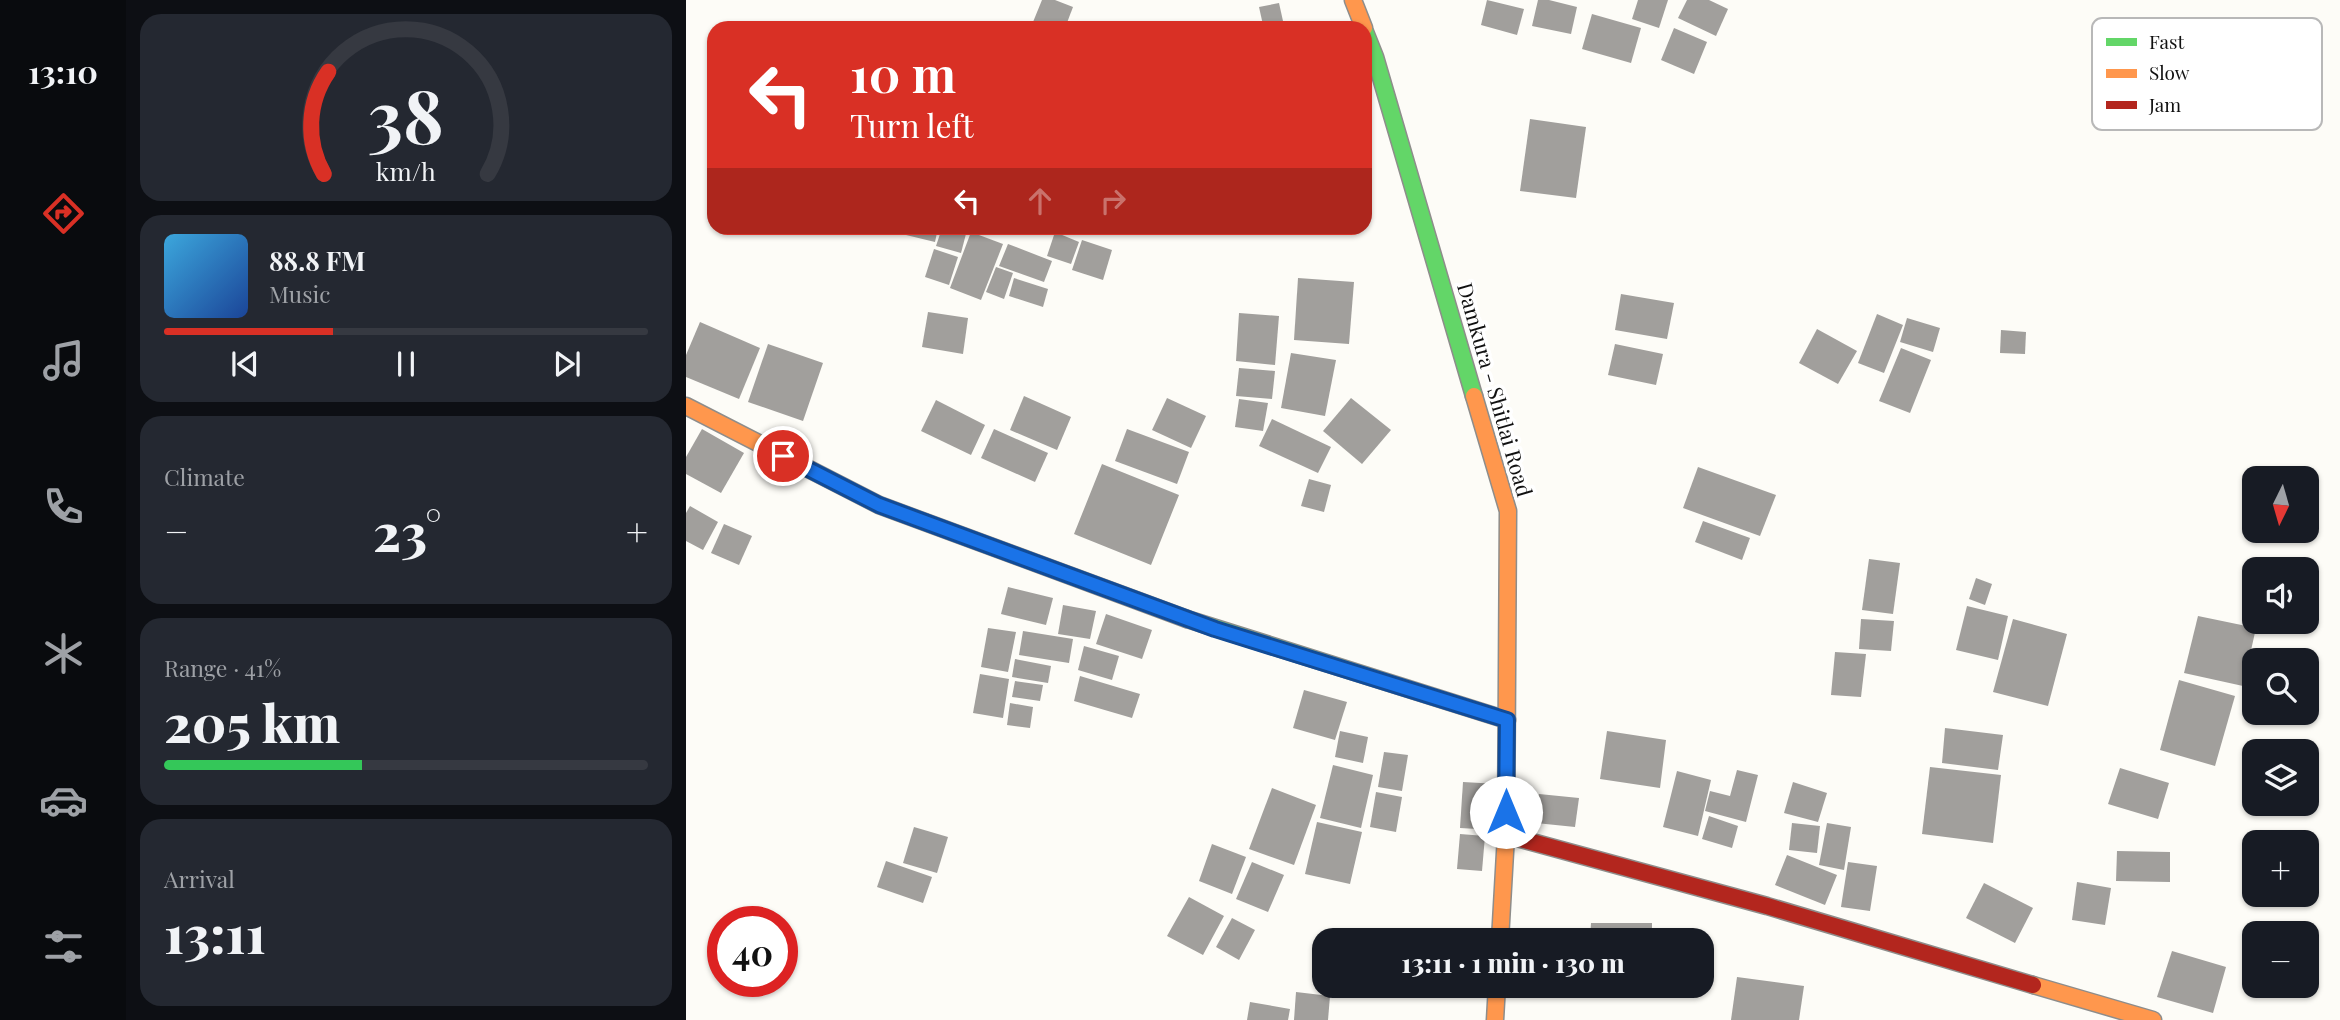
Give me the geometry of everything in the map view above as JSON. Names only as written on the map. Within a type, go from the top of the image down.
[{"type":"street","name":"Damkura - Shitlai Road","points":[[1353,0],[1361,21]]},
{"type":"street","name":"Damkura - Shitlai Road","points":[[1372,52],[1508,511],[1506,835],[1501,928]]},
{"type":"street","points":[[686,406],[879,505],[1215,629],[1507,720]]},
{"type":"street","points":[[1506,835],[1794,914],[2152,1020]]},
{"type":"street","points":[[1495,1020],[1496,998]]},
{"type":"building","points":[[1042,0],[1055,0],[1073,7],[1068,21],[1033,21]]},
{"type":"building","points":[[1487,0],[1524,9],[1517,35],[1481,25]]},
{"type":"building","points":[[1538,0],[1577,7],[1571,34],[1532,26]]},
{"type":"building","points":[[1638,0],[1668,0],[1659,28],[1632,19]]},
{"type":"building","points":[[1687,0],[1709,0],[1728,9],[1716,36],[1678,18]]},
{"type":"building","points":[[1279,3],[1283,21],[1262,21],[1259,7]]},
{"type":"building","points":[[1592,14],[1641,28],[1631,63],[1582,49]]},
{"type":"building","points":[[1674,28],[1707,42],[1694,74],[1661,60]]},
{"type":"building","points":[[1530,119],[1586,127],[1576,198],[1520,191]]},
{"type":"building","points":[[906,235],[936,235],[935,242]]},
{"type":"building","points":[[940,235],[966,235],[961,253],[936,246]]},
{"type":"building","points":[[970,235],[979,235],[1003,244],[981,300],[950,288]]},
{"type":"building","points":[[1054,235],[1062,235],[1079,242],[1071,264],[1047,256]]},
{"type":"building","points":[[1082,240],[1112,250],[1103,280],[1072,270]]},
{"type":"building","points":[[1008,244],[1052,261],[1044,282],[999,266]]},
{"type":"building","points":[[934,249],[958,257],[949,285],[925,277]]},
{"type":"building","points":[[996,267],[1013,273],[1004,299],[986,292]]},
{"type":"building","points":[[1014,278],[1048,289],[1043,307],[1009,296]]},
{"type":"building","points":[[1298,278],[1354,282],[1349,344],[1294,340]]},
{"type":"building","points":[[1621,294],[1674,303],[1667,339],[1615,330]]},
{"type":"building","points":[[928,312],[968,318],[963,354],[922,347]]},
{"type":"building","points":[[1239,313],[1279,316],[1275,365],[1236,361]]},
{"type":"building","points":[[1877,314],[1903,325],[1884,373],[1858,363]]},
{"type":"building","points":[[1907,318],[1940,328],[1933,352],[1900,342]]},
{"type":"building","points":[[700,322],[760,348],[739,399],[686,377],[686,355]]},
{"type":"building","points":[[1817,329],[1857,351],[1838,384],[1799,363]]},
{"type":"building","points":[[2001,330],[2026,332],[2025,354],[2000,353]]},
{"type":"building","points":[[768,344],[823,363],[803,421],[748,402]]},
{"type":"building","points":[[1615,344],[1663,354],[1656,385],[1608,375]]},
{"type":"building","points":[[1901,348],[1931,360],[1910,413],[1879,401]]},
{"type":"building","points":[[1291,353],[1336,360],[1325,416],[1281,408]]},
{"type":"building","points":[[1239,368],[1275,371],[1272,399],[1236,396]]},
{"type":"building","points":[[1024,396],[1071,417],[1057,450],[1010,430]]},
{"type":"building","points":[[1167,398],[1206,416],[1191,448],[1152,430]]},
{"type":"building","points":[[1351,398],[1391,430],[1362,464],[1323,431]]},
{"type":"building","points":[[1239,399],[1268,403],[1263,431],[1235,427]]},
{"type":"building","points":[[936,400],[985,425],[971,455],[921,431]]},
{"type":"building","points":[[1272,419],[1331,447],[1318,473],[1259,446]]},
{"type":"building","points":[[702,429],[744,453],[721,493],[686,474],[686,457]]},
{"type":"building","points":[[994,429],[1048,453],[1035,482],[981,458]]},
{"type":"building","points":[[1127,429],[1189,452],[1177,484],[1115,461]]},
{"type":"building","points":[[1102,464],[1179,495],[1151,565],[1074,534]]},
{"type":"building","points":[[1698,467],[1776,495],[1760,536],[1683,508]]},
{"type":"building","points":[[1309,479],[1331,485],[1324,512],[1301,506]]},
{"type":"building","points":[[690,506],[718,522],[703,550],[686,541],[686,513]]},
{"type":"building","points":[[1703,521],[1750,538],[1742,560],[1695,542]]},
{"type":"building","points":[[724,524],[752,536],[739,565],[711,553]]},
{"type":"building","points":[[1869,559],[1900,563],[1893,614],[1862,610]]},
{"type":"building","points":[[1976,578],[1992,584],[1985,605],[1969,599]]},
{"type":"building","points":[[1008,587],[1053,598],[1046,625],[1001,614]]},
{"type":"building","points":[[1063,605],[1096,611],[1090,639],[1058,634]]},
{"type":"building","points":[[1967,606],[2008,616],[1998,660],[1956,650]]},
{"type":"building","points":[[1106,614],[1152,630],[1142,659],[1096,644]]},
{"type":"building","points":[[2198,616],[2242,625],[2242,634],[2255,634],[2252,648],[2242,648],[2242,686],[2184,673]]},
{"type":"building","points":[[1861,619],[1894,621],[1891,651],[1859,649]]},
{"type":"building","points":[[2013,619],[2067,634],[2048,706],[1993,692]]},
{"type":"building","points":[[988,628],[1016,632],[1008,672],[981,667]]},
{"type":"building","points":[[1023,631],[1073,639],[1069,663],[1019,655]]},
{"type":"building","points":[[1084,646],[1119,656],[1112,680],[1078,670]]},
{"type":"building","points":[[1835,652],[1866,654],[1861,697],[1831,695]]},
{"type":"building","points":[[1015,659],[1051,666],[1048,683],[1012,677]]},
{"type":"building","points":[[980,674],[1009,679],[1003,718],[973,713]]},
{"type":"building","points":[[1080,676],[1140,694],[1132,718],[1074,701]]},
{"type":"building","points":[[2179,680],[2235,696],[2215,766],[2160,750]]},
{"type":"building","points":[[1015,681],[1043,685],[1040,701],[1012,697]]},
{"type":"building","points":[[1304,690],[1347,702],[1335,740],[1293,728]]},
{"type":"building","points":[[1010,703],[1033,707],[1030,728],[1007,725]]},
{"type":"building","points":[[1945,728],[2003,735],[1998,770],[1942,763]]},
{"type":"building","points":[[1340,731],[1368,737],[1363,763],[1335,757]]},
{"type":"building","points":[[1607,731],[1666,740],[1660,788],[1600,779]]},
{"type":"building","points":[[1384,752],[1408,755],[1402,791],[1378,787]]},
{"type":"building","points":[[1333,765],[1373,775],[1361,828],[1320,818]]},
{"type":"building","points":[[1930,767],[2001,775],[1993,843],[1922,834]]},
{"type":"building","points":[[2120,768],[2169,783],[2158,819],[2108,804]]},
{"type":"building","points":[[1737,770],[1758,775],[1746,822],[1705,811],[1710,791],[1730,796]]},
{"type":"building","points":[[1677,771],[1711,780],[1698,836],[1663,827]]},
{"type":"building","points":[[1463,782],[1498,784],[1495,830],[1460,828]]},
{"type":"building","points":[[1793,782],[1827,793],[1818,822],[1784,813]]},
{"type":"building","points":[[1272,788],[1316,805],[1294,865],[1249,849]]},
{"type":"building","points":[[1376,792],[1402,797],[1396,832],[1370,827]]},
{"type":"building","points":[[1539,794],[1579,798],[1575,827],[1536,823]]},
{"type":"building","points":[[1709,816],[1738,826],[1732,848],[1702,839]]},
{"type":"building","points":[[1317,822],[1362,832],[1350,884],[1305,874]]},
{"type":"building","points":[[1792,823],[1820,826],[1817,853],[1789,850]]},
{"type":"building","points":[[1827,823],[1851,827],[1844,870],[1819,865]]},
{"type":"building","points":[[914,827],[948,837],[937,873],[903,863]]},
{"type":"building","points":[[1460,834],[1485,836],[1482,871],[1457,869]]},
{"type":"building","points":[[1212,844],[1246,857],[1232,894],[1199,881]]},
{"type":"building","points":[[2117,851],[2170,852],[2170,882],[2116,881]]},
{"type":"building","points":[[1787,855],[1837,875],[1825,905],[1775,885]]},
{"type":"building","points":[[886,861],[932,877],[923,903],[877,887]]},
{"type":"building","points":[[1252,862],[1284,875],[1268,912],[1236,899]]},
{"type":"building","points":[[1848,862],[1877,866],[1870,911],[1841,907]]},
{"type":"building","points":[[2077,882],[2111,888],[2105,925],[2072,920]]},
{"type":"building","points":[[1984,883],[2033,908],[2015,943],[1966,918]]},
{"type":"building","points":[[1189,897],[1224,916],[1203,955],[1167,936]]},
{"type":"building","points":[[1232,918],[1255,930],[1239,960],[1216,947]]},
{"type":"building","points":[[1591,923],[1652,923],[1652,928],[1591,928]]},
{"type":"building","points":[[2172,951],[2226,967],[2213,1013],[2157,997]]},
{"type":"building","points":[[1737,977],[1804,986],[1799,1020],[1731,1020]]},
{"type":"building","points":[[1296,992],[1312,994],[1312,998],[1330,998],[1328,1020],[1294,1020]]},
{"type":"building","points":[[1250,1002],[1290,1009],[1288,1020],[1247,1020]]},
{"type":"traffic: fast","points":[[1372,50],[1474,396]]},
{"type":"traffic: fast","points":[[1187,619],[1507,720]]},
{"type":"traffic: slow","points":[[1353,0],[1361,21]]},
{"type":"traffic: slow","points":[[1474,396],[1508,511],[1506,835],[1501,928]]},
{"type":"traffic: slow","points":[[686,406],[879,505],[1187,619]]},
{"type":"traffic: slow","points":[[2033,985],[2153,1020]]},
{"type":"traffic: slow","points":[[1495,1020],[1496,998]]},
{"type":"traffic: jam","points":[[1506,835],[1767,906],[2033,985]]},
{"type":"route","points":[[783,456],[879,505],[1215,629],[1507,720],[1506,812]]}]
